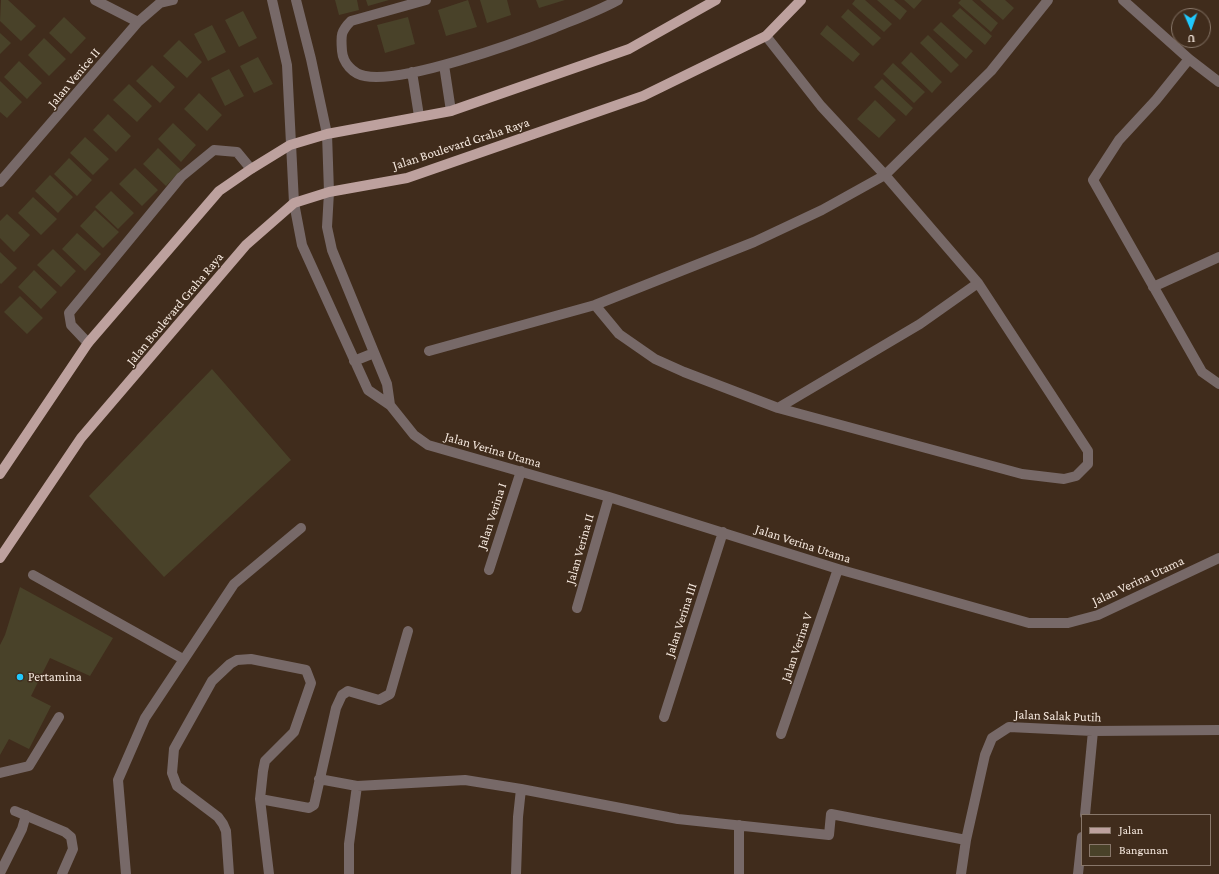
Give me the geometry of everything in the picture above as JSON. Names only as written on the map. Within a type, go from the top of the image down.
[{"type":"main road","points":[[0,474],[88,343],[219,191],[251,169],[290,145],[326,134],[451,111],[629,49],[716,0]]},
{"type":"main road","name":"Jalan Boulevard Graha Raya","points":[[0,558],[81,438],[246,245],[294,203],[328,192],[407,178],[643,96],[766,36],[801,0]]},
{"type":"street","points":[[95,0],[138,22]]},
{"type":"street","name":"Jalan Venice II","points":[[0,182],[138,22],[161,2],[173,0]]},
{"type":"street","name":"Jalan Verina Utama","points":[[272,0],[287,65],[294,203],[302,246],[368,390],[390,405],[414,435],[428,445],[609,497],[838,569],[1029,623],[1068,623],[1098,615],[1219,558]]},
{"type":"street","points":[[296,0],[311,59],[326,134],[328,192],[327,227],[332,250],[387,384],[390,405]]},
{"type":"street","points":[[426,0],[351,21],[342,30],[342,54],[349,68],[364,76],[386,77],[444,65],[536,35],[607,3],[618,0]]},
{"type":"street","points":[[429,351],[595,305],[754,242],[822,210],[885,175],[991,71],[1048,0]]},
{"type":"street","points":[[1123,0],[1189,59],[1219,82]]},
{"type":"street","points":[[595,305],[619,334],[655,359],[684,372],[778,408],[1022,474],[1064,479],[1076,476],[1088,464],[1088,451],[978,283],[885,175],[821,106],[766,36]]},
{"type":"street","points":[[1189,59],[1156,100],[1119,140],[1093,180],[1202,372],[1219,384]]},
{"type":"street","points":[[444,65],[451,111]]},
{"type":"street","points":[[412,72],[419,116]]},
{"type":"street","points":[[88,343],[71,325],[68,312],[181,178],[214,150],[237,152],[251,169]]},
{"type":"street","points":[[1153,287],[1219,257]]},
{"type":"street","points":[[778,408],[920,324],[978,283]]},
{"type":"street","points":[[354,361],[374,353]]},
{"type":"street","name":"Jalan Verina I","points":[[489,570],[521,471]]},
{"type":"street","name":"Jalan Verina II","points":[[577,608],[609,497]]},
{"type":"street","points":[[126,874],[118,780],[145,718],[234,584],[301,528]]},
{"type":"street","name":"Jalan Verina III","points":[[664,716],[723,532]]},
{"type":"street","name":"Jalan Verina V","points":[[781,734],[838,569]]},
{"type":"street","points":[[33,575],[183,659]]},
{"type":"street","points":[[260,799],[308,808],[314,805],[317,798],[319,779],[336,708],[342,695],[348,691],[378,700],[390,694],[408,631]]},
{"type":"street","points":[[229,874],[226,831],[223,824],[218,817],[177,786],[172,773],[171,764],[174,749],[212,681],[230,664],[237,660],[251,659],[306,670],[311,683],[294,732],[265,761],[260,799],[269,874]]},
{"type":"street","points":[[0,773],[29,766],[58,717]]},
{"type":"street","name":"Jalan Salak Putih","points":[[961,874],[966,840],[985,754],[992,738],[1009,727],[1093,731],[1219,730]]},
{"type":"street","points":[[1085,814],[1093,731]]},
{"type":"street","points":[[319,779],[357,786],[466,780],[678,819],[829,835],[831,814],[966,840]]},
{"type":"street","points":[[349,874],[350,844],[357,786]]},
{"type":"street","points":[[516,874],[518,817],[521,789]]},
{"type":"street","points":[[15,811],[65,832],[71,837],[73,849],[62,874]]},
{"type":"street","points":[[0,873],[22,829],[26,816]]},
{"type":"street","points":[[739,825],[740,874]]},
{"type":"street","points":[[1078,874],[1081,846]]},
{"type":"building","points":[[1,0],[8,0],[36,26],[21,41],[0,21]]},
{"type":"building","points":[[335,0],[357,0],[359,10],[339,15]]},
{"type":"building","points":[[366,0],[389,0],[368,6]]},
{"type":"building","points":[[468,0],[477,27],[446,36],[438,10]]},
{"type":"building","points":[[480,0],[507,0],[511,15],[487,23]]},
{"type":"building","points":[[536,0],[565,0],[539,8]]},
{"type":"building","points":[[855,0],[865,0],[892,24],[884,32],[852,4]]},
{"type":"building","points":[[877,0],[894,0],[907,11],[900,20]]},
{"type":"building","points":[[904,0],[922,0],[914,9]]},
{"type":"building","points":[[961,0],[972,0],[998,23],[991,32],[958,3]]},
{"type":"building","points":[[980,0],[1005,0],[1014,8],[1003,20]]},
{"type":"building","points":[[960,8],[992,36],[985,45],[952,16]]},
{"type":"building","points":[[848,9],[881,38],[873,46],[841,17]]},
{"type":"building","points":[[243,11],[257,38],[239,47],[225,20]]},
{"type":"building","points":[[64,17],[86,38],[71,54],[49,33]]},
{"type":"building","points":[[408,17],[415,44],[385,53],[377,25]]},
{"type":"building","points":[[941,22],[973,51],[966,59],[933,30]]},
{"type":"building","points":[[212,25],[226,52],[208,61],[194,34]]},
{"type":"building","points":[[827,25],[860,54],[853,62],[820,34]]},
{"type":"building","points":[[0,33],[11,43],[0,54]]},
{"type":"building","points":[[928,35],[959,65],[951,73],[920,43]]},
{"type":"building","points":[[44,38],[66,59],[49,76],[28,55]]},
{"type":"building","points":[[179,40],[202,62],[187,78],[163,56]]},
{"type":"building","points":[[911,52],[942,82],[932,93],[901,63]]},
{"type":"building","points":[[258,57],[273,84],[254,93],[240,66]]},
{"type":"building","points":[[19,61],[42,83],[27,99],[4,77]]},
{"type":"building","points":[[893,63],[925,92],[914,103],[883,74]]},
{"type":"building","points":[[152,65],[175,87],[160,103],[136,81]]},
{"type":"building","points":[[229,69],[244,96],[225,106],[211,78]]},
{"type":"building","points":[[882,79],[913,108],[906,116],[874,87]]},
{"type":"building","points":[[0,81],[22,102],[7,118],[0,112]]},
{"type":"building","points":[[129,84],[152,106],[137,122],[113,100]]},
{"type":"building","points":[[199,93],[222,115],[207,131],[184,109]]},
{"type":"building","points":[[875,100],[896,120],[879,138],[857,119]]},
{"type":"building","points":[[108,114],[131,136],[116,152],[93,130]]},
{"type":"building","points":[[173,123],[196,145],[181,162],[158,139]]},
{"type":"building","points":[[85,137],[109,159],[93,175],[70,153]]},
{"type":"building","points":[[158,148],[181,170],[166,186],[143,164]]},
{"type":"building","points":[[69,158],[92,180],[77,196],[54,174]]},
{"type":"building","points":[[135,168],[158,190],[142,206],[119,184]]},
{"type":"building","points":[[50,175],[73,197],[58,213],[35,191]]},
{"type":"building","points":[[111,191],[134,213],[118,229],[95,207]]},
{"type":"building","points":[[33,197],[57,219],[41,235],[18,213]]},
{"type":"building","points":[[95,210],[119,232],[103,248],[80,226]]},
{"type":"building","points":[[7,214],[30,235],[14,252],[0,238],[0,221]]},
{"type":"building","points":[[77,233],[101,254],[85,271],[62,249]]},
{"type":"building","points":[[53,249],[76,271],[61,287],[37,265]]},
{"type":"building","points":[[0,252],[17,268],[1,284],[0,283]]},
{"type":"building","points":[[34,270],[57,292],[41,309],[18,287]]},
{"type":"building","points":[[20,296],[43,318],[27,334],[4,312]]},
{"type":"building","points":[[212,369],[291,460],[164,577],[89,496]]},
{"type":"building","points":[[20,587],[113,638],[90,676],[50,658],[31,696],[51,706],[29,749],[9,739],[0,755],[0,645],[5,635]]},
{"type":"place","name":"Pertamina","points":[[20,677]]}]
